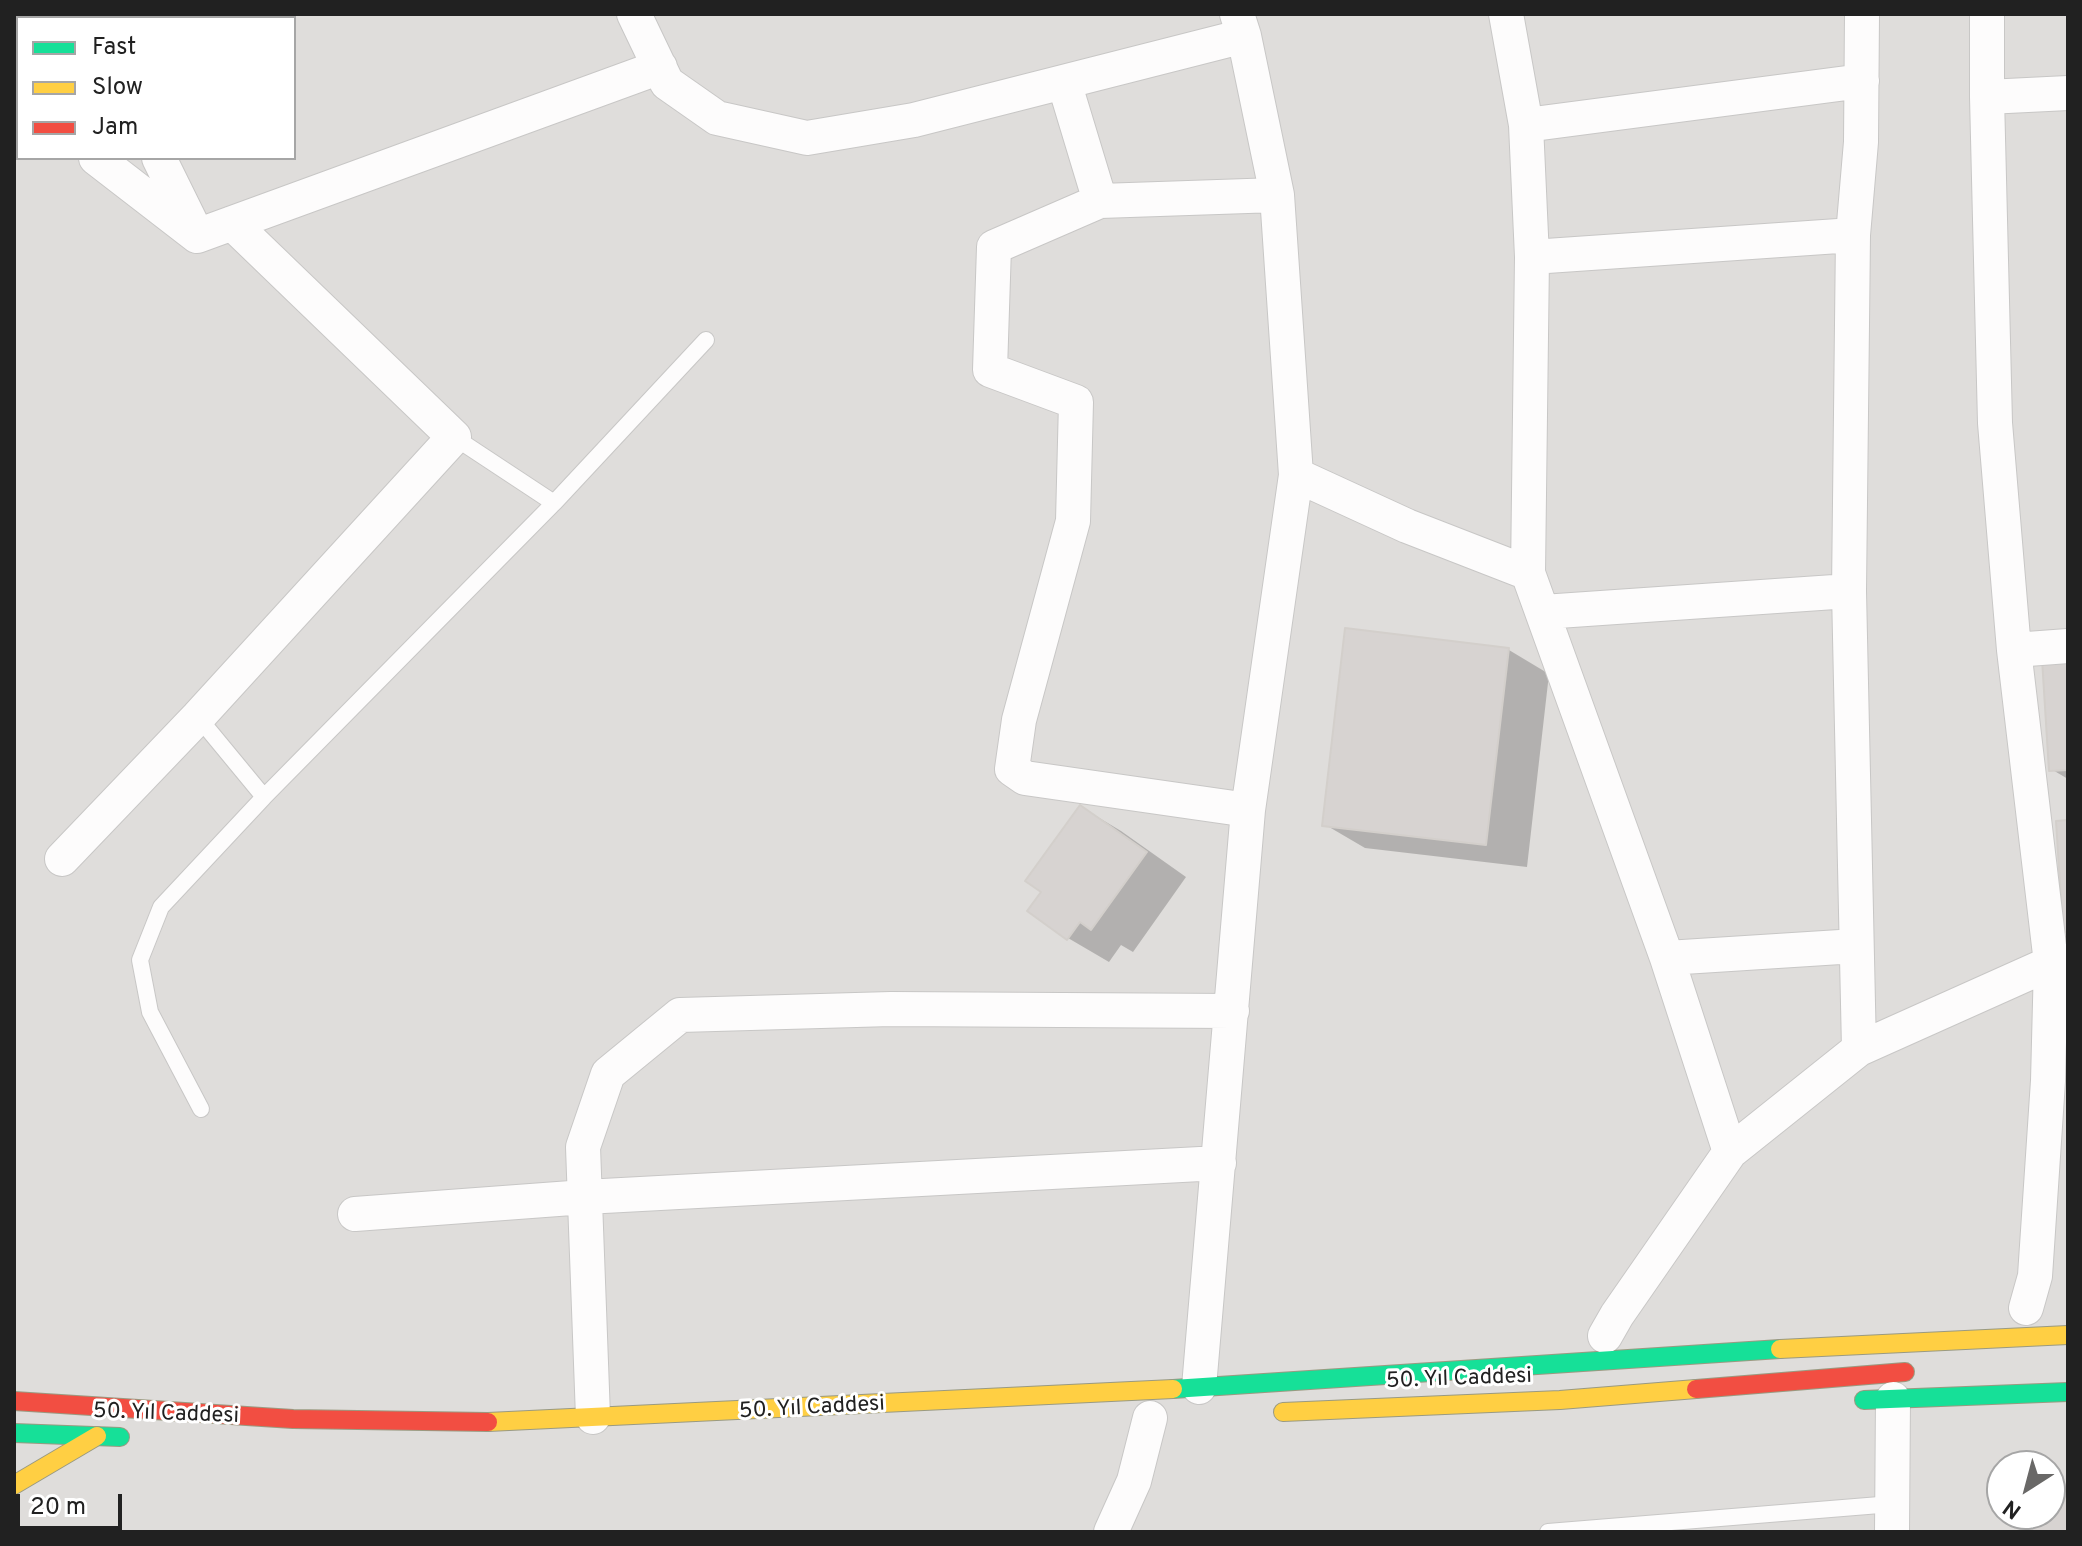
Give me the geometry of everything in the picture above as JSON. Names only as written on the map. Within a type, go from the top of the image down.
[{"type":"main road","name":"50. Yıl Caddesi","points":[[14,1401],[293,1419],[465,1423],[1199,1387],[1761,1350],[2068,1335]]},
{"type":"main road","name":"50. Yıl Caddesi","points":[[1533,1367],[1600,1338]]},
{"type":"main road","name":"50. Yıl Caddesi","points":[[1260,1413],[1612,1395],[1919,1371]]},
{"type":"main road","points":[[29,1384],[89,1406]]},
{"type":"main road","points":[[1849,1400],[2068,1392]]},
{"type":"main road","name":"50. Yıl Caddesi","points":[[1612,1395],[1638,1405],[1715,1406]]},
{"type":"main road","name":"50. Yıl Caddesi","points":[[14,1433],[144,1438]]},
{"type":"main road","points":[[14,1485],[97,1436]]},
{"type":"street","points":[[634,14],[667,83],[717,118],[807,138],[914,120],[1064,82],[1240,25],[1277,195],[1296,475],[1248,810],[1199,1387]]},
{"type":"street","points":[[1506,14],[1526,125],[1532,257],[1528,573],[1667,958],[1730,1152]]},
{"type":"street","points":[[1859,1049],[1849,591],[1853,235],[1861,142],[1862,14]]},
{"type":"street","points":[[1987,14],[1995,423],[2014,650],[2060,962],[2048,1081],[2035,1276],[2026,1308]]},
{"type":"street","points":[[197,236],[660,67]]},
{"type":"street","points":[[1526,125],[1862,81]]},
{"type":"street","points":[[1064,82],[1100,201]]},
{"type":"street","points":[[1987,97],[2068,93]]},
{"type":"street","points":[[99,160],[197,236]]},
{"type":"street","points":[[160,160],[197,236]]},
{"type":"street","points":[[1248,810],[1025,778],[1012,769],[1019,720],[1073,521],[1076,402],[990,370],[994,247],[1100,201],[1277,195]]},
{"type":"street","points":[[62,859],[198,717],[454,437],[232,223]]},
{"type":"street","points":[[1532,257],[1853,235]]},
{"type":"street","points":[[1296,475],[1407,526],[1528,573]]},
{"type":"street","points":[[1543,612],[1849,591]]},
{"type":"street","points":[[2014,650],[2068,646]]},
{"type":"street","points":[[1667,958],[1856,946]]},
{"type":"street","points":[[1600,1338],[1730,1152],[1859,1049],[2060,962]]},
{"type":"street","points":[[593,1417],[583,1147],[608,1074],[680,1015],[891,1009],[1232,1011]]},
{"type":"street","points":[[355,1214],[585,1197],[1219,1163]]},
{"type":"street","points":[[1892,1518],[1893,1399]]},
{"type":"street","points":[[1115,1531],[1134,1481],[1150,1418]]},
{"type":"lane","points":[[201,1109],[150,1012],[140,960],[161,907],[264,797],[554,503],[706,340]]},
{"type":"lane","points":[[454,437],[554,503]]},
{"type":"lane","points":[[198,717],[264,797]]},
{"type":"lane","points":[[1548,1532],[1892,1518]]},
{"type":"shaded area","points":[[14,14],[2068,14],[2068,1532],[14,1532]]},
{"type":"building","points":[[1345,628],[1509,648],[1486,845],[1322,826]]},
{"type":"building","points":[[2068,658],[2068,770],[2049,771],[2042,659]]},
{"type":"building","points":[[1080,805],[1147,852],[1091,930],[1080,922],[1067,940],[1027,911],[1041,892],[1025,881]]},
{"type":"building","points":[[2068,820],[2068,932],[2063,932],[2056,821]]},
{"type":"building","points":[[2068,1483],[2068,1532],[2024,1532],[2066,1530]]},
{"type":"traffic: fast","points":[[1173,1389],[1780,1349]]},
{"type":"traffic: fast","points":[[1864,1400],[2068,1392]]},
{"type":"traffic: fast","points":[[14,1433],[120,1437]]},
{"type":"traffic: slow","points":[[1780,1349],[2068,1335]]},
{"type":"traffic: slow","points":[[488,1422],[1173,1389]]},
{"type":"traffic: slow","points":[[1283,1412],[1560,1400],[1696,1389]]},
{"type":"traffic: slow","points":[[14,1485],[97,1436]]},
{"type":"traffic: jam","points":[[1696,1389],[1905,1372]]},
{"type":"traffic: jam","points":[[14,1401],[293,1419],[488,1422]]}]
